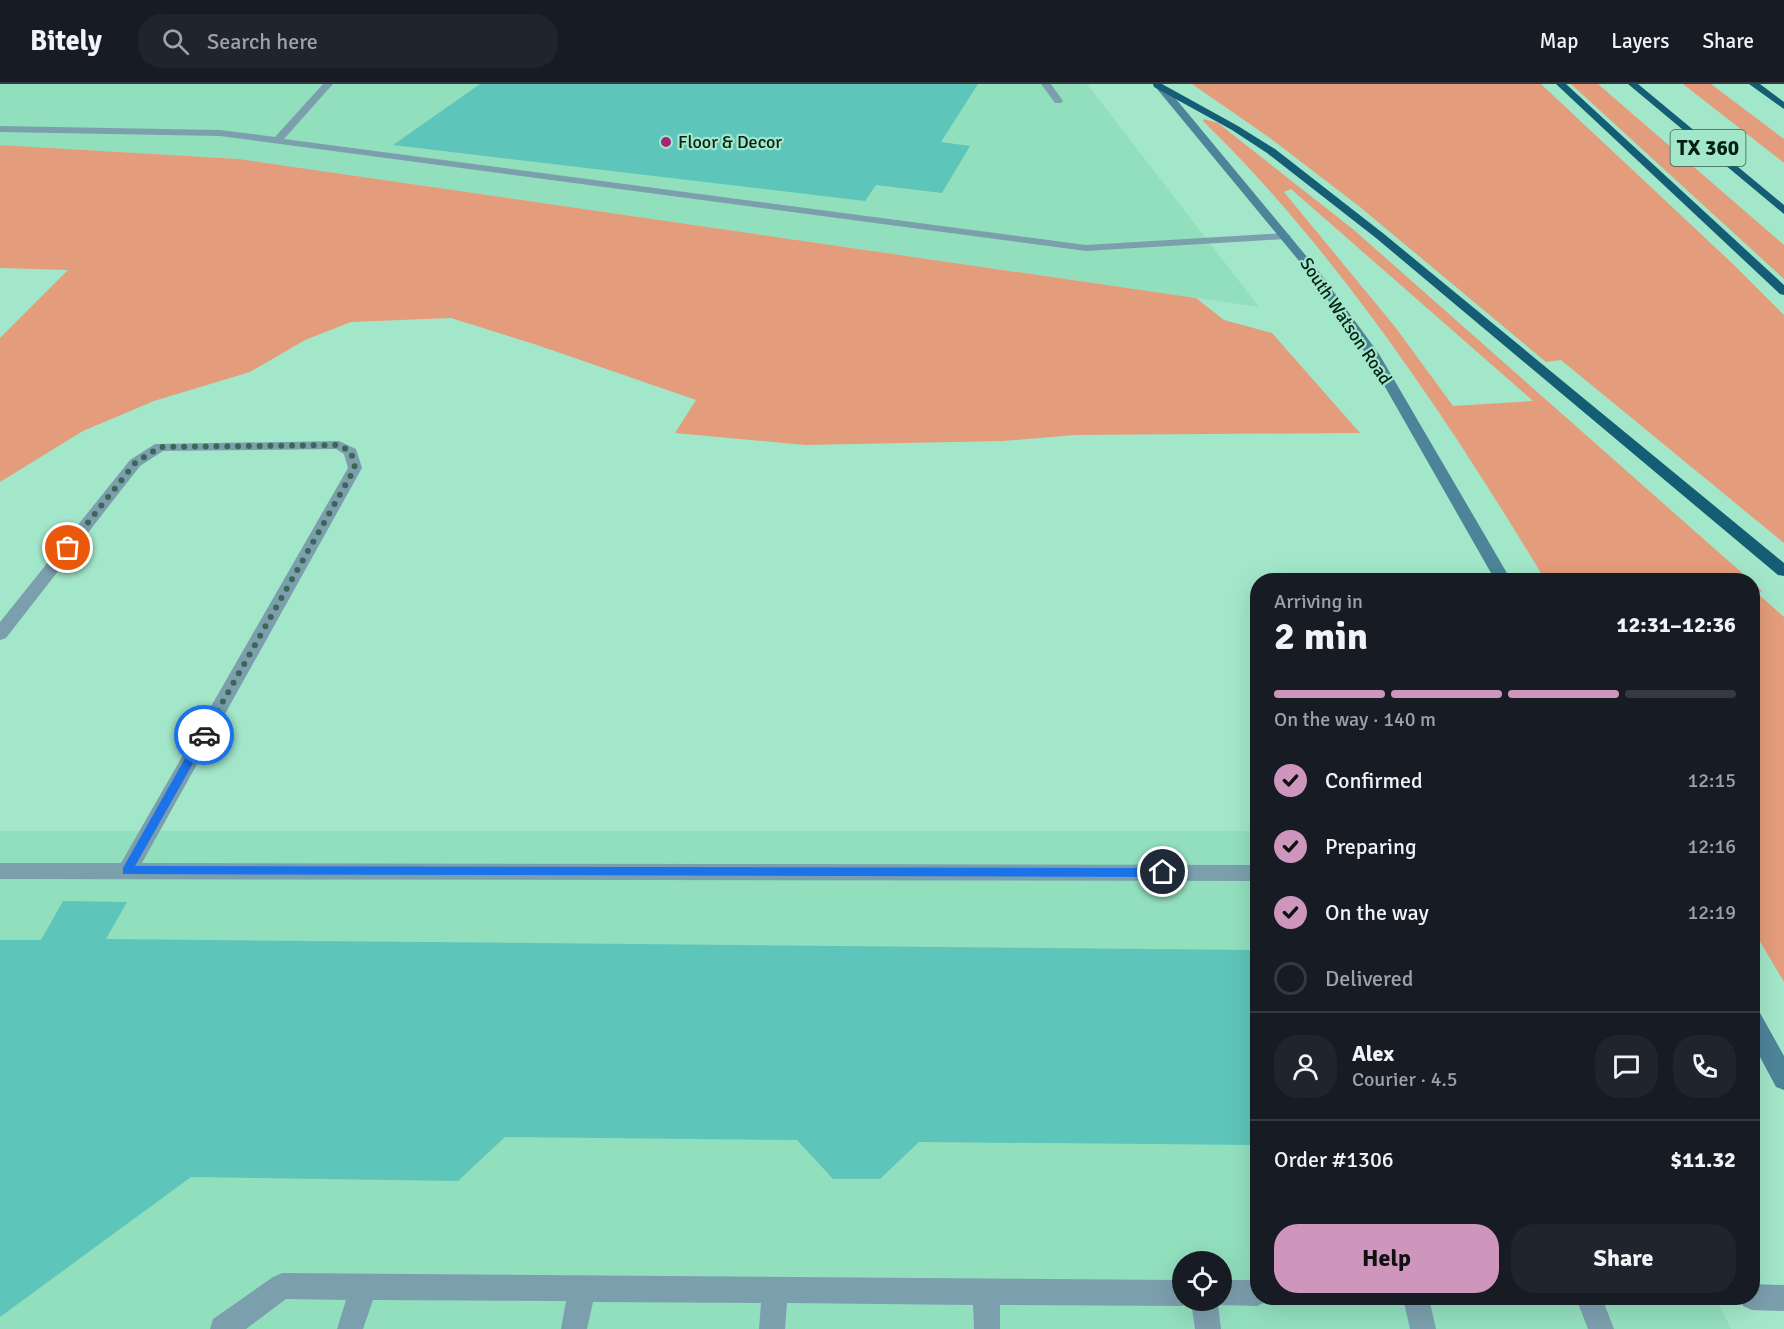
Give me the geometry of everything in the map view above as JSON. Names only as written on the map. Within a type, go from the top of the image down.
[{"type":"highway","points":[[1561,84],[1784,291]]},
{"type":"highway","name":"TX 360","points":[[1633,84],[1784,211]]},
{"type":"highway","points":[[1754,84],[1784,106]]},
{"type":"highway","points":[[1157,85],[1235,128],[1289,165],[1380,236],[1778,567]]},
{"type":"main road","name":"South Watson Road","points":[[1157,85],[1168,95],[1313,271],[1374,357],[1499,573]]},
{"type":"main road","points":[[1760,1035],[1784,1079]]},
{"type":"lane","points":[[276,142],[328,84]]},
{"type":"lane","points":[[1046,84],[1058,101]]},
{"type":"lane","points":[[0,129],[220,133],[1086,248],[1285,236]]},
{"type":"lane","points":[[0,634],[135,463],[160,447],[339,445],[351,452],[355,468],[127,871]]},
{"type":"lane","points":[[0,871],[1250,873]]},
{"type":"lane","points":[[223,1329],[282,1286],[1172,1293]]},
{"type":"lane","points":[[350,1329],[364,1286]]},
{"type":"lane","points":[[574,1329],[582,1287]]},
{"type":"lane","points":[[772,1329],[775,1290]]},
{"type":"lane","points":[[986,1291],[987,1329]]},
{"type":"lane","points":[[1232,1293],[1250,1293]]},
{"type":"lane","points":[[1760,1297],[1784,1298]]},
{"type":"lane","points":[[1418,1305],[1423,1329]]},
{"type":"lane","points":[[1592,1305],[1601,1329]]},
{"type":"lane","points":[[1206,1311],[1208,1329]]},
{"type":"shaded area","points":[[0,84],[1087,84],[1259,307],[239,159],[0,145]]},
{"type":"shaded area","points":[[1192,84],[1541,84],[1784,315],[1784,543],[1561,360],[1546,362],[1360,207],[1270,138]]},
{"type":"shaded area","points":[[1571,84],[1598,84],[1784,245],[1784,279]]},
{"type":"shaded area","points":[[1683,84],[1711,84],[1784,139],[1784,163]]},
{"type":"shaded area","points":[[1204,119],[1218,123],[1354,230],[1742,573],[1541,573],[1470,460],[1388,340],[1345,281],[1252,171],[1203,121]],"holes":[[[1291,189],[1532,401],[1453,406],[1396,328],[1284,192]]]},
{"type":"shaded area","points":[[0,145],[239,159],[1196,298],[1224,320],[1272,333],[1360,433],[1075,435],[1003,441],[805,445],[675,433],[696,400],[451,318],[351,322],[305,340],[250,372],[154,401],[83,431],[0,482],[0,338],[68,270],[0,268]]},
{"type":"shaded area","points":[[1760,596],[1784,617],[1784,982],[1760,942]]},
{"type":"shaded area","points":[[0,831],[1250,831],[1250,1305],[1719,1305],[1731,1329],[0,1329]]},
{"type":"building","name":"Floor & Decor","points":[[480,84],[978,84],[941,142],[970,146],[942,193],[876,185],[865,201],[393,145]]},
{"type":"building","points":[[63,901],[127,902],[106,939],[1250,950],[1250,1145],[919,1142],[880,1179],[833,1179],[797,1140],[505,1137],[458,1181],[191,1177],[0,1317],[0,940],[41,940]]},
{"type":"way so far","points":[[68,548],[135,463],[160,447],[339,445],[351,452],[355,468],[204,735]]},
{"type":"place","name":"Floor & Decor","points":[[666,142]]},
{"type":"route","points":[[204,735],[127,871],[1163,872]]}]
